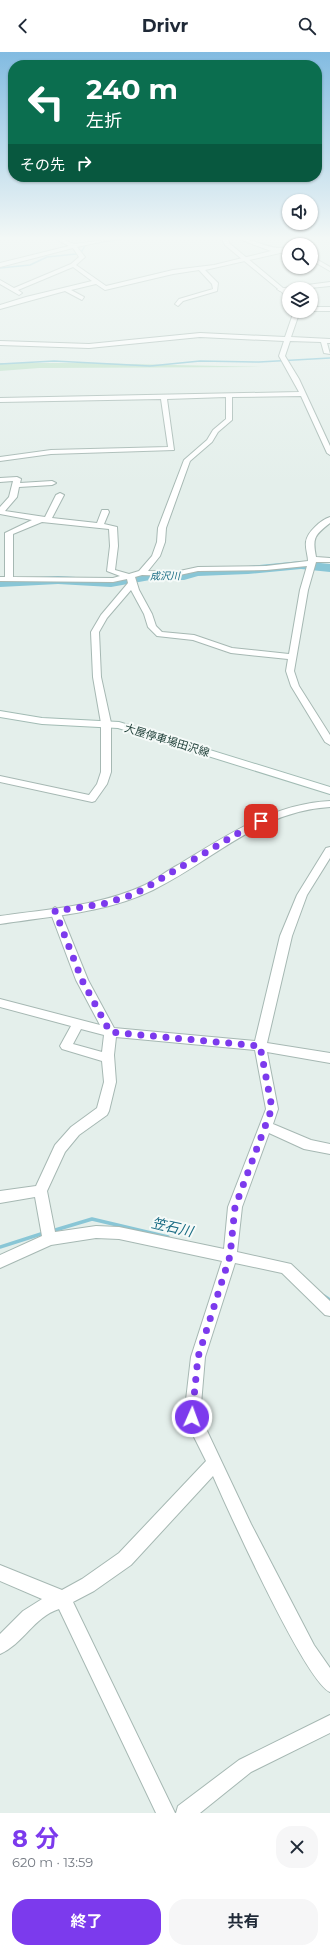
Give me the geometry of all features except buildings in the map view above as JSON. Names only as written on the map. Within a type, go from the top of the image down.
[{"type":"street","points":[[293,321],[282,356],[296,379],[330,453]]},
{"type":"street","points":[[0,343],[100,346],[200,335],[327,341],[326,352],[330,352]]},
{"type":"street","points":[[0,400],[164,398],[302,394]]},
{"type":"street","points":[[184,455],[210,441],[215,431],[229,420],[229,396]]},
{"type":"street","points":[[164,398],[172,448]]},
{"type":"street","points":[[0,459],[51,452],[172,448],[184,455]]},
{"type":"street","points":[[0,779],[92,799],[102,784],[106,772],[106,724],[97,677],[95,632],[131,580],[142,573],[156,556],[161,542],[162,528],[176,492],[182,470],[184,455]]},
{"type":"street","points":[[0,480],[17,479],[13,497],[0,512]]},
{"type":"street","points":[[16,485],[52,483]]},
{"type":"street","points":[[9,579],[9,533],[43,520],[60,495]]},
{"type":"street","points":[[0,512],[43,520],[113,527],[114,546],[112,571],[131,580],[152,618],[152,627],[160,634],[194,638],[242,653],[293,657]]},
{"type":"street","points":[[100,525],[105,512]]},
{"type":"street","points":[[329,521],[314,533],[311,538],[309,547],[311,564],[304,586],[304,595],[290,671],[295,686],[330,742]]},
{"type":"street","points":[[142,573],[175,574],[198,569],[266,568],[311,564],[330,560]]},
{"type":"street","points":[[0,579],[99,581],[131,580]]},
{"type":"street","name":"大屋停車場田沢線","points":[[0,714],[42,722],[124,726],[330,791]]},
{"type":"street","points":[[0,920],[103,904],[135,894],[261,821],[291,810],[330,804]]},
{"type":"street","points":[[330,850],[302,895],[286,936],[260,1046],[272,1108],[235,1207],[230,1256],[198,1357],[193,1392],[192,1417],[216,1463],[245,1530],[308,1651],[330,1683]]},
{"type":"street","points":[[49,1239],[40,1191],[60,1149],[75,1131],[103,1111],[110,1082],[110,1032],[82,980],[55,911]]},
{"type":"street","points":[[0,1003],[110,1032],[260,1046],[330,1058]]},
{"type":"street","points":[[78,1024],[66,1046],[109,1058]]},
{"type":"street","points":[[265,1126],[309,1145],[330,1149]]},
{"type":"street","points":[[0,1198],[40,1191]]},
{"type":"street","points":[[0,1262],[49,1239],[96,1232],[119,1233],[286,1268],[330,1310]]},
{"type":"street","points":[[0,1645],[41,1607],[63,1599],[88,1585],[125,1559],[216,1463]]},
{"type":"street","points":[[0,1573],[63,1599],[166,1813]]},
{"type":"street","points":[[185,1813],[245,1766],[330,1724]]},
{"type":"green space","points":[[0,363],[83,363],[262,367],[39,368],[0,371]]},
{"type":"waterway","points":[[0,364],[54,361],[150,366],[200,361],[259,362],[330,358]]},
{"type":"waterway","name":"成沢川","points":[[0,583],[58,580],[111,583],[150,576],[184,576],[197,572],[248,570],[301,565],[330,568]]},
{"type":"waterway","name":"笠石川","points":[[52,1231],[92,1219],[168,1237]]},
{"type":"waterway","name":"笠石川","points":[[0,1247],[44,1233]]},
{"type":"waterway","name":"笠石川","points":[[324,1296],[330,1300]]},
{"type":"route","points":[[192,1417],[193,1392],[198,1357],[230,1256],[235,1207],[272,1108],[260,1046],[110,1032],[82,980],[55,911],[87,908],[119,900],[135,894],[150,887],[261,821]]}]
